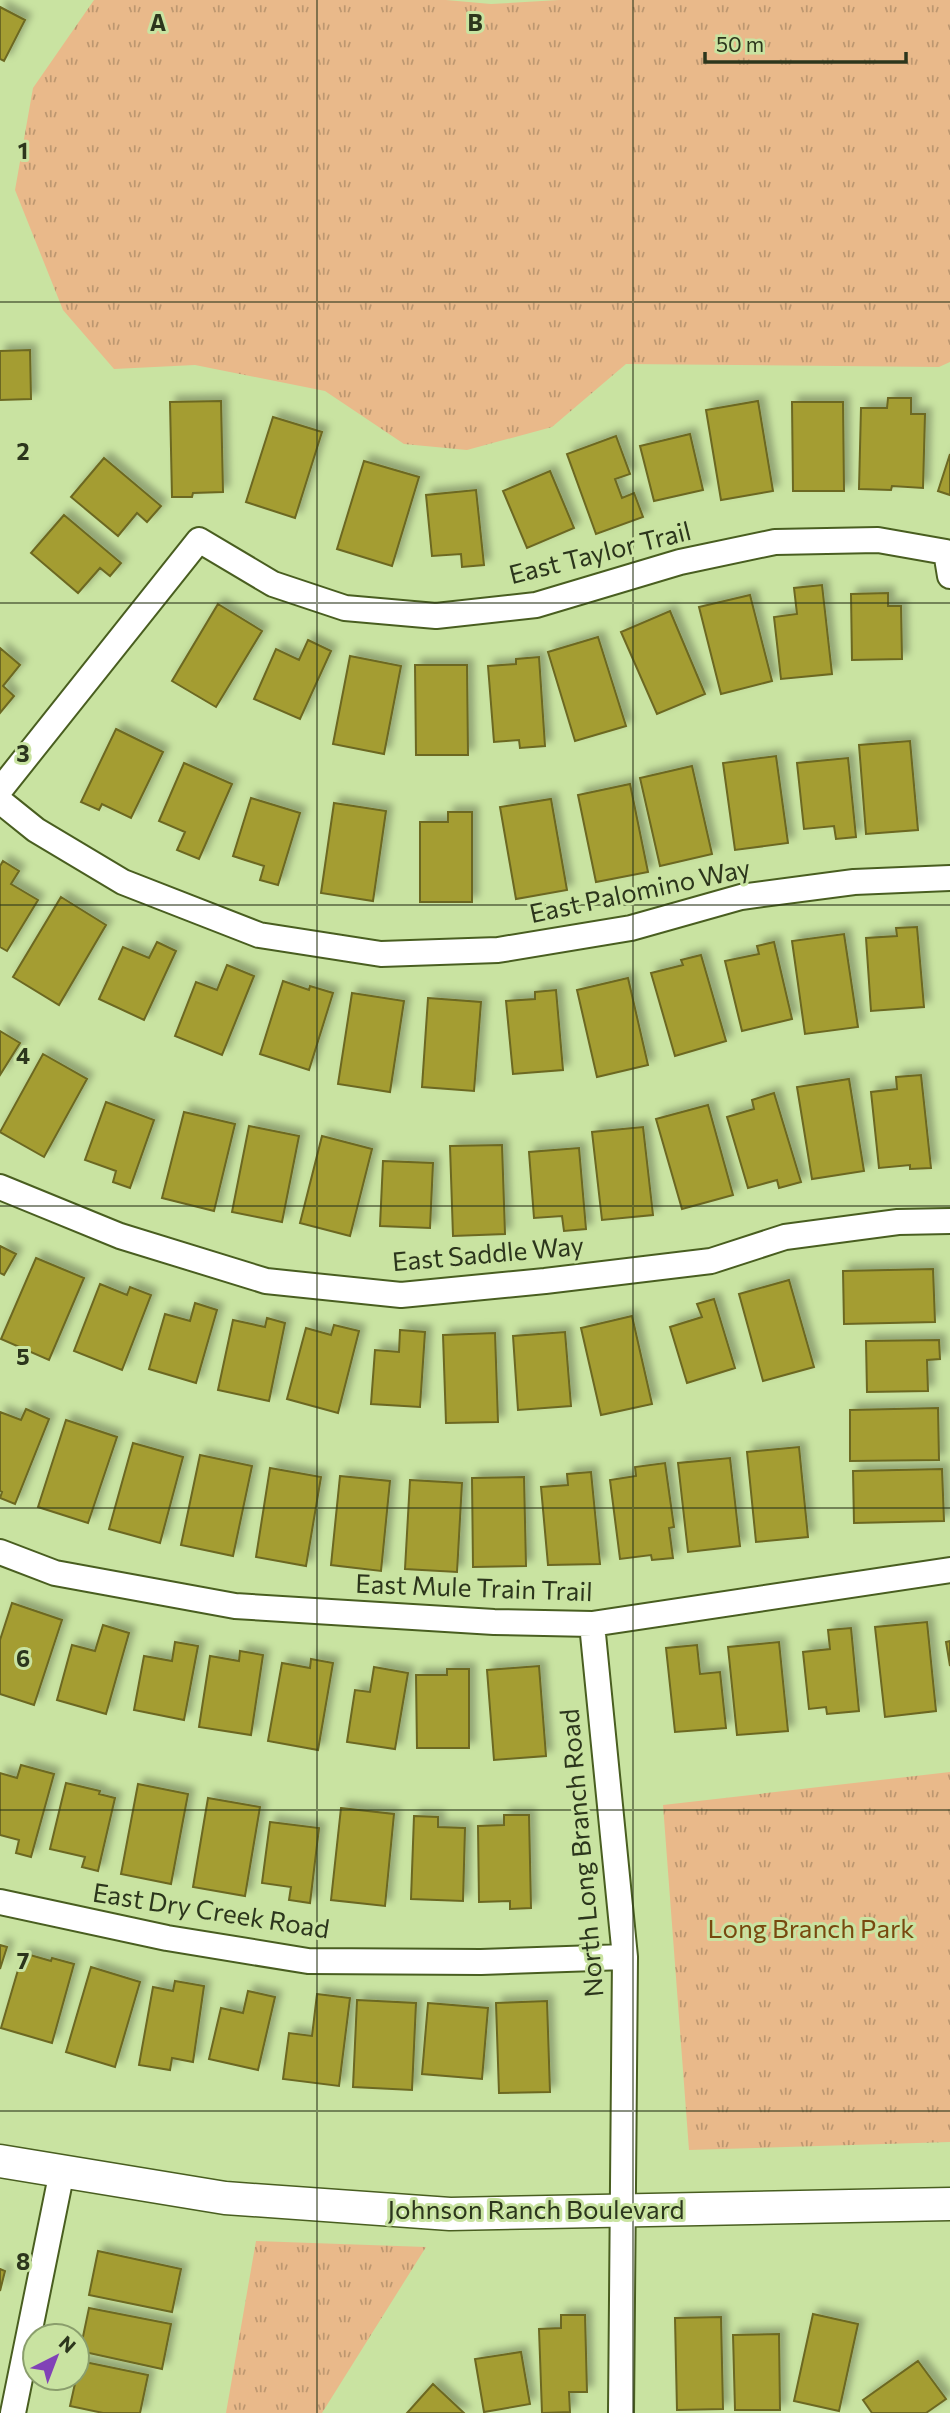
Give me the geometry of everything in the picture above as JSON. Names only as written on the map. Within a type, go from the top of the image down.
[{"type":"street","name":"East Taylor Trail","points":[[0,790],[199,540],[273,584],[345,608],[436,616],[536,605],[680,562],[775,542],[878,540],[948,564]]},
{"type":"street","name":"East Palomino Way","points":[[0,801],[36,830],[123,882],[259,935],[381,954],[498,950],[631,928],[741,897],[854,882],[950,878]]},
{"type":"street","name":"East Saddle Way","points":[[0,1187],[120,1236],[266,1281],[401,1295],[711,1261],[785,1237],[898,1222],[950,1221]]},
{"type":"street","name":"East Mule Train Trail","points":[[0,1552],[55,1573],[235,1606],[494,1622],[592,1624],[950,1570]]},
{"type":"street","name":"North Long Branch Road","points":[[592,1624],[625,1957],[621,2413]]},
{"type":"street","name":"East Dry Creek Road","points":[[0,1902],[167,1938],[307,1961],[481,1962],[625,1957]]},
{"type":"street","name":"Johnson Ranch Boulevard","points":[[0,2161],[225,2198],[450,2214],[950,2204]]},
{"type":"street","points":[[13,2413],[62,2171]]},
{"type":"green space","points":[[94,0],[446,0],[491,4],[559,0],[950,0],[950,362],[939,367],[626,364],[552,427],[467,450],[404,444],[325,391],[195,365],[114,369],[63,310],[15,190],[33,88]]},
{"type":"green space","name":"Long Branch Park","points":[[950,1772],[950,2142],[689,2150],[663,1805]]},
{"type":"green space","points":[[256,2241],[426,2247],[322,2413],[226,2413]]},
{"type":"building","points":[[0,7],[25,20],[4,61],[0,59]]},
{"type":"building","points":[[30,350],[31,399],[0,400],[0,351]]},
{"type":"building","points":[[888,398],[911,398],[911,414],[925,414],[923,488],[892,486],[891,490],[859,489],[861,408],[887,408]]},
{"type":"building","points":[[221,401],[223,492],[172,497],[170,402]]},
{"type":"building","points":[[758,401],[773,491],[721,500],[706,410]]},
{"type":"building","points":[[792,402],[843,402],[844,491],[793,491]]},
{"type":"building","points":[[273,417],[322,432],[295,518],[246,502]]},
{"type":"building","points":[[690,434],[703,490],[654,501],[640,446]]},
{"type":"building","points":[[616,436],[630,474],[615,479],[622,498],[634,493],[643,517],[596,534],[567,454]]},
{"type":"building","points":[[950,454],[950,495],[938,491]]},
{"type":"building","points":[[104,458],[161,506],[147,522],[137,513],[118,536],[71,497]]},
{"type":"building","points":[[364,461],[419,477],[392,566],[337,549]]},
{"type":"building","points":[[550,471],[574,528],[527,548],[503,491]]},
{"type":"building","points":[[476,490],[484,565],[462,567],[461,554],[432,556],[426,495]]},
{"type":"building","points":[[64,515],[121,563],[110,576],[100,568],[78,593],[31,553]]},
{"type":"building","points":[[822,585],[832,674],[781,679],[774,617],[797,614],[794,588]]},
{"type":"building","points":[[888,593],[888,606],[901,606],[902,659],[852,660],[851,594]]},
{"type":"building","points":[[750,595],[772,681],[721,694],[699,607]]},
{"type":"building","points":[[218,604],[262,631],[216,707],[172,681]]},
{"type":"building","points":[[670,611],[705,694],[657,714],[621,632]]},
{"type":"building","points":[[598,637],[626,726],[575,741],[548,652]]},
{"type":"building","points":[[308,640],[331,651],[300,719],[254,699],[276,649],[299,660]]},
{"type":"building","points":[[0,648],[20,665],[3,686],[14,696],[0,713]]},
{"type":"building","points":[[350,656],[401,666],[384,754],[333,744]]},
{"type":"building","points":[[539,657],[545,746],[520,748],[519,740],[494,742],[488,666],[516,664],[516,659]]},
{"type":"building","points":[[415,665],[467,665],[468,755],[416,755]]},
{"type":"building","points":[[116,729],[163,752],[131,818],[102,804],[99,810],[81,802]]},
{"type":"building","points":[[910,741],[918,830],[866,834],[859,745]]},
{"type":"building","points":[[776,756],[788,843],[735,850],[723,763]]},
{"type":"building","points":[[848,758],[856,837],[836,839],[834,826],[804,829],[797,763]]},
{"type":"building","points":[[184,763],[232,784],[199,859],[177,850],[185,832],[159,821]]},
{"type":"building","points":[[692,766],[712,854],[660,866],[640,778]]},
{"type":"building","points":[[630,784],[648,872],[596,882],[578,795]]},
{"type":"building","points":[[251,798],[300,813],[278,885],[260,880],[264,866],[233,856]]},
{"type":"building","points":[[551,799],[567,890],[516,899],[500,807]]},
{"type":"building","points":[[334,803],[386,811],[373,901],[321,893]]},
{"type":"building","points":[[448,812],[472,812],[472,902],[420,902],[420,822],[448,822]]},
{"type":"building","points":[[3,861],[19,871],[11,884],[38,900],[7,951],[0,947],[0,866]]},
{"type":"building","points":[[61,897],[106,925],[59,1005],[13,977]]},
{"type":"building","points":[[917,927],[924,1007],[871,1011],[866,938],[897,936],[896,928]]},
{"type":"building","points":[[844,934],[858,1027],[805,1034],[792,941]]},
{"type":"building","points":[[157,942],[176,951],[144,1020],[99,999],[123,947],[149,958]]},
{"type":"building","points":[[774,942],[792,1019],[742,1031],[725,961],[759,954],[757,946]]},
{"type":"building","points":[[701,955],[726,1041],[675,1056],[651,973],[683,965],[681,960]]},
{"type":"building","points":[[227,965],[254,976],[222,1055],[175,1036],[196,982],[217,990]]},
{"type":"building","points":[[628,978],[648,1065],[597,1077],[577,990]]},
{"type":"building","points":[[283,981],[309,990],[310,986],[333,993],[309,1070],[260,1054]]},
{"type":"building","points":[[556,990],[563,1070],[513,1074],[506,1001],[535,999],[535,992]]},
{"type":"building","points":[[352,993],[404,1001],[390,1092],[338,1084]]},
{"type":"building","points":[[428,998],[481,1002],[474,1091],[422,1087]]},
{"type":"building","points":[[0,1031],[20,1043],[0,1075]]},
{"type":"building","points":[[43,1054],[87,1079],[44,1157],[0,1132]]},
{"type":"building","points":[[921,1075],[931,1168],[910,1169],[910,1165],[879,1168],[871,1092],[897,1089],[896,1077]]},
{"type":"building","points":[[849,1079],[864,1171],[812,1179],[797,1087]]},
{"type":"building","points":[[774,1093],[801,1182],[779,1188],[777,1180],[748,1188],[727,1117],[754,1109],[752,1100]]},
{"type":"building","points":[[106,1102],[154,1120],[130,1188],[113,1182],[116,1171],[85,1160]]},
{"type":"building","points":[[708,1105],[733,1195],[682,1209],[656,1119]]},
{"type":"building","points":[[184,1112],[235,1124],[214,1211],[162,1198]]},
{"type":"building","points":[[249,1126],[299,1136],[282,1222],[232,1212]]},
{"type":"building","points":[[643,1127],[653,1215],[602,1220],[592,1132]]},
{"type":"building","points":[[322,1136],[372,1149],[350,1236],[300,1223]]},
{"type":"building","points":[[502,1145],[505,1234],[453,1236],[450,1146]]},
{"type":"building","points":[[579,1148],[586,1229],[564,1231],[562,1216],[534,1218],[529,1152]]},
{"type":"building","points":[[383,1161],[433,1163],[430,1228],[380,1226]]},
{"type":"building","points":[[0,1246],[16,1254],[4,1275],[0,1273]]},
{"type":"building","points":[[36,1258],[84,1278],[49,1360],[1,1339]]},
{"type":"building","points":[[933,1269],[935,1322],[844,1324],[843,1271]]},
{"type":"building","points":[[789,1280],[814,1367],[763,1381],[739,1294]]},
{"type":"building","points":[[100,1284],[127,1295],[130,1287],[151,1295],[122,1370],[74,1351]]},
{"type":"building","points":[[714,1299],[735,1368],[687,1383],[670,1327],[702,1317],[697,1304]]},
{"type":"building","points":[[195,1303],[217,1310],[196,1383],[149,1369],[165,1314],[190,1321]]},
{"type":"building","points":[[632,1316],[652,1404],[601,1415],[581,1328]]},
{"type":"building","points":[[267,1318],[285,1323],[269,1401],[218,1390],[233,1320],[265,1327]]},
{"type":"building","points":[[334,1325],[359,1331],[338,1413],[287,1399],[306,1328],[331,1335]]},
{"type":"building","points":[[400,1330],[425,1332],[420,1407],[371,1404],[375,1350],[399,1352]]},
{"type":"building","points":[[565,1332],[571,1406],[518,1410],[513,1336]]},
{"type":"building","points":[[495,1333],[498,1422],[446,1423],[443,1335]]},
{"type":"building","points":[[939,1340],[940,1359],[927,1360],[928,1391],[867,1392],[866,1341]]},
{"type":"building","points":[[938,1408],[939,1460],[850,1461],[850,1410]]},
{"type":"building","points":[[26,1409],[49,1419],[15,1504],[0,1498],[0,1412],[21,1420]]},
{"type":"building","points":[[66,1420],[117,1437],[88,1523],[38,1507]]},
{"type":"building","points":[[133,1443],[183,1457],[160,1543],[109,1529]]},
{"type":"building","points":[[799,1447],[808,1537],[756,1542],[747,1452]]},
{"type":"building","points":[[200,1455],[252,1466],[233,1556],[181,1545]]},
{"type":"building","points":[[730,1458],[740,1546],[688,1552],[678,1463]]},
{"type":"building","points":[[665,1463],[674,1527],[669,1528],[673,1558],[652,1560],[651,1555],[620,1559],[610,1480],[636,1476],[635,1467]]},
{"type":"building","points":[[270,1468],[321,1477],[306,1566],[256,1557]]},
{"type":"building","points":[[942,1469],[944,1521],[854,1523],[853,1471]]},
{"type":"building","points":[[591,1472],[600,1564],[548,1565],[541,1487],[568,1485],[567,1474]]},
{"type":"building","points":[[340,1476],[390,1481],[381,1571],[331,1565]]},
{"type":"building","points":[[524,1477],[526,1566],[473,1567],[472,1478]]},
{"type":"building","points":[[410,1480],[462,1483],[457,1572],[405,1569]]},
{"type":"building","points":[[12,1603],[62,1620],[34,1705],[0,1694],[0,1640]]},
{"type":"building","points":[[927,1622],[936,1711],[885,1717],[875,1627]]},
{"type":"building","points":[[103,1625],[129,1633],[106,1714],[57,1700],[72,1645],[95,1651]]},
{"type":"building","points":[[851,1628],[859,1711],[827,1714],[826,1707],[809,1709],[803,1652],[830,1649],[828,1630]]},
{"type":"building","points":[[950,1641],[950,1666],[946,1642]]},
{"type":"building","points":[[175,1642],[198,1646],[184,1720],[134,1710],[144,1656],[172,1661]]},
{"type":"building","points":[[779,1642],[788,1731],[737,1735],[728,1647]]},
{"type":"building","points":[[697,1645],[700,1674],[720,1672],[726,1728],[675,1732],[666,1648]]},
{"type":"building","points":[[240,1651],[263,1655],[251,1735],[199,1727],[210,1656],[239,1661]]},
{"type":"building","points":[[311,1659],[333,1663],[318,1750],[268,1741],[282,1663],[310,1668]]},
{"type":"building","points":[[539,1666],[546,1756],[494,1760],[487,1670]]},
{"type":"building","points":[[374,1667],[408,1673],[395,1749],[347,1742],[355,1690],[370,1692]]},
{"type":"building","points":[[447,1669],[469,1669],[469,1748],[417,1748],[416,1675],[447,1675]]},
{"type":"building","points":[[21,1765],[54,1774],[31,1857],[16,1853],[19,1840],[0,1835],[0,1773],[17,1778]]},
{"type":"building","points":[[66,1783],[100,1791],[99,1794],[115,1798],[98,1871],[82,1867],[85,1857],[50,1849]]},
{"type":"building","points":[[138,1784],[188,1794],[171,1884],[121,1874]]},
{"type":"building","points":[[208,1798],[260,1807],[245,1896],[193,1887]]},
{"type":"building","points":[[341,1808],[394,1814],[385,1906],[331,1900]]},
{"type":"building","points":[[504,1815],[529,1815],[531,1908],[510,1909],[510,1901],[479,1902],[478,1826],[504,1825]]},
{"type":"building","points":[[414,1816],[438,1817],[438,1827],[465,1828],[463,1901],[411,1899]]},
{"type":"building","points":[[270,1822],[319,1828],[310,1903],[289,1900],[291,1887],[262,1883]]},
{"type":"building","points":[[0,1945],[7,1947],[0,1969]]},
{"type":"building","points":[[23,1953],[74,1964],[52,2043],[1,2028]]},
{"type":"building","points":[[91,1967],[140,1982],[115,2067],[66,2052]]},
{"type":"building","points":[[175,1981],[204,1986],[193,2062],[172,2058],[170,2070],[139,2065],[153,1987],[173,1991]]},
{"type":"building","points":[[248,1991],[275,1997],[258,2070],[209,2059],[221,2008],[243,2013]]},
{"type":"building","points":[[317,1994],[350,1998],[339,2086],[283,2079],[289,2033],[312,2036]]},
{"type":"building","points":[[357,2000],[416,2003],[412,2090],[353,2087]]},
{"type":"building","points":[[547,2001],[550,2092],[499,2093],[496,2003]]},
{"type":"building","points":[[428,2003],[488,2008],[482,2079],[422,2074]]},
{"type":"building","points":[[98,2251],[181,2269],[172,2312],[89,2295]]},
{"type":"building","points":[[0,2269],[5,2271],[0,2291]]},
{"type":"building","points":[[89,2308],[171,2324],[162,2369],[91,2353],[91,2322],[86,2322]]},
{"type":"building","points":[[813,2314],[858,2324],[839,2411],[794,2401]]},
{"type":"building","points":[[561,2315],[585,2315],[587,2392],[569,2392],[570,2412],[542,2413],[539,2329],[561,2328]]},
{"type":"building","points":[[721,2317],[723,2409],[677,2410],[675,2318]]},
{"type":"building","points":[[779,2334],[780,2410],[735,2410],[733,2335]]},
{"type":"building","points":[[521,2352],[530,2404],[484,2412],[475,2359]]},
{"type":"building","points":[[918,2361],[946,2399],[926,2413],[872,2413],[863,2400]]},
{"type":"building","points":[[91,2363],[148,2375],[140,2413],[103,2413],[70,2406],[73,2392],[91,2392]]},
{"type":"building","points":[[433,2384],[464,2413],[407,2413]]}]
